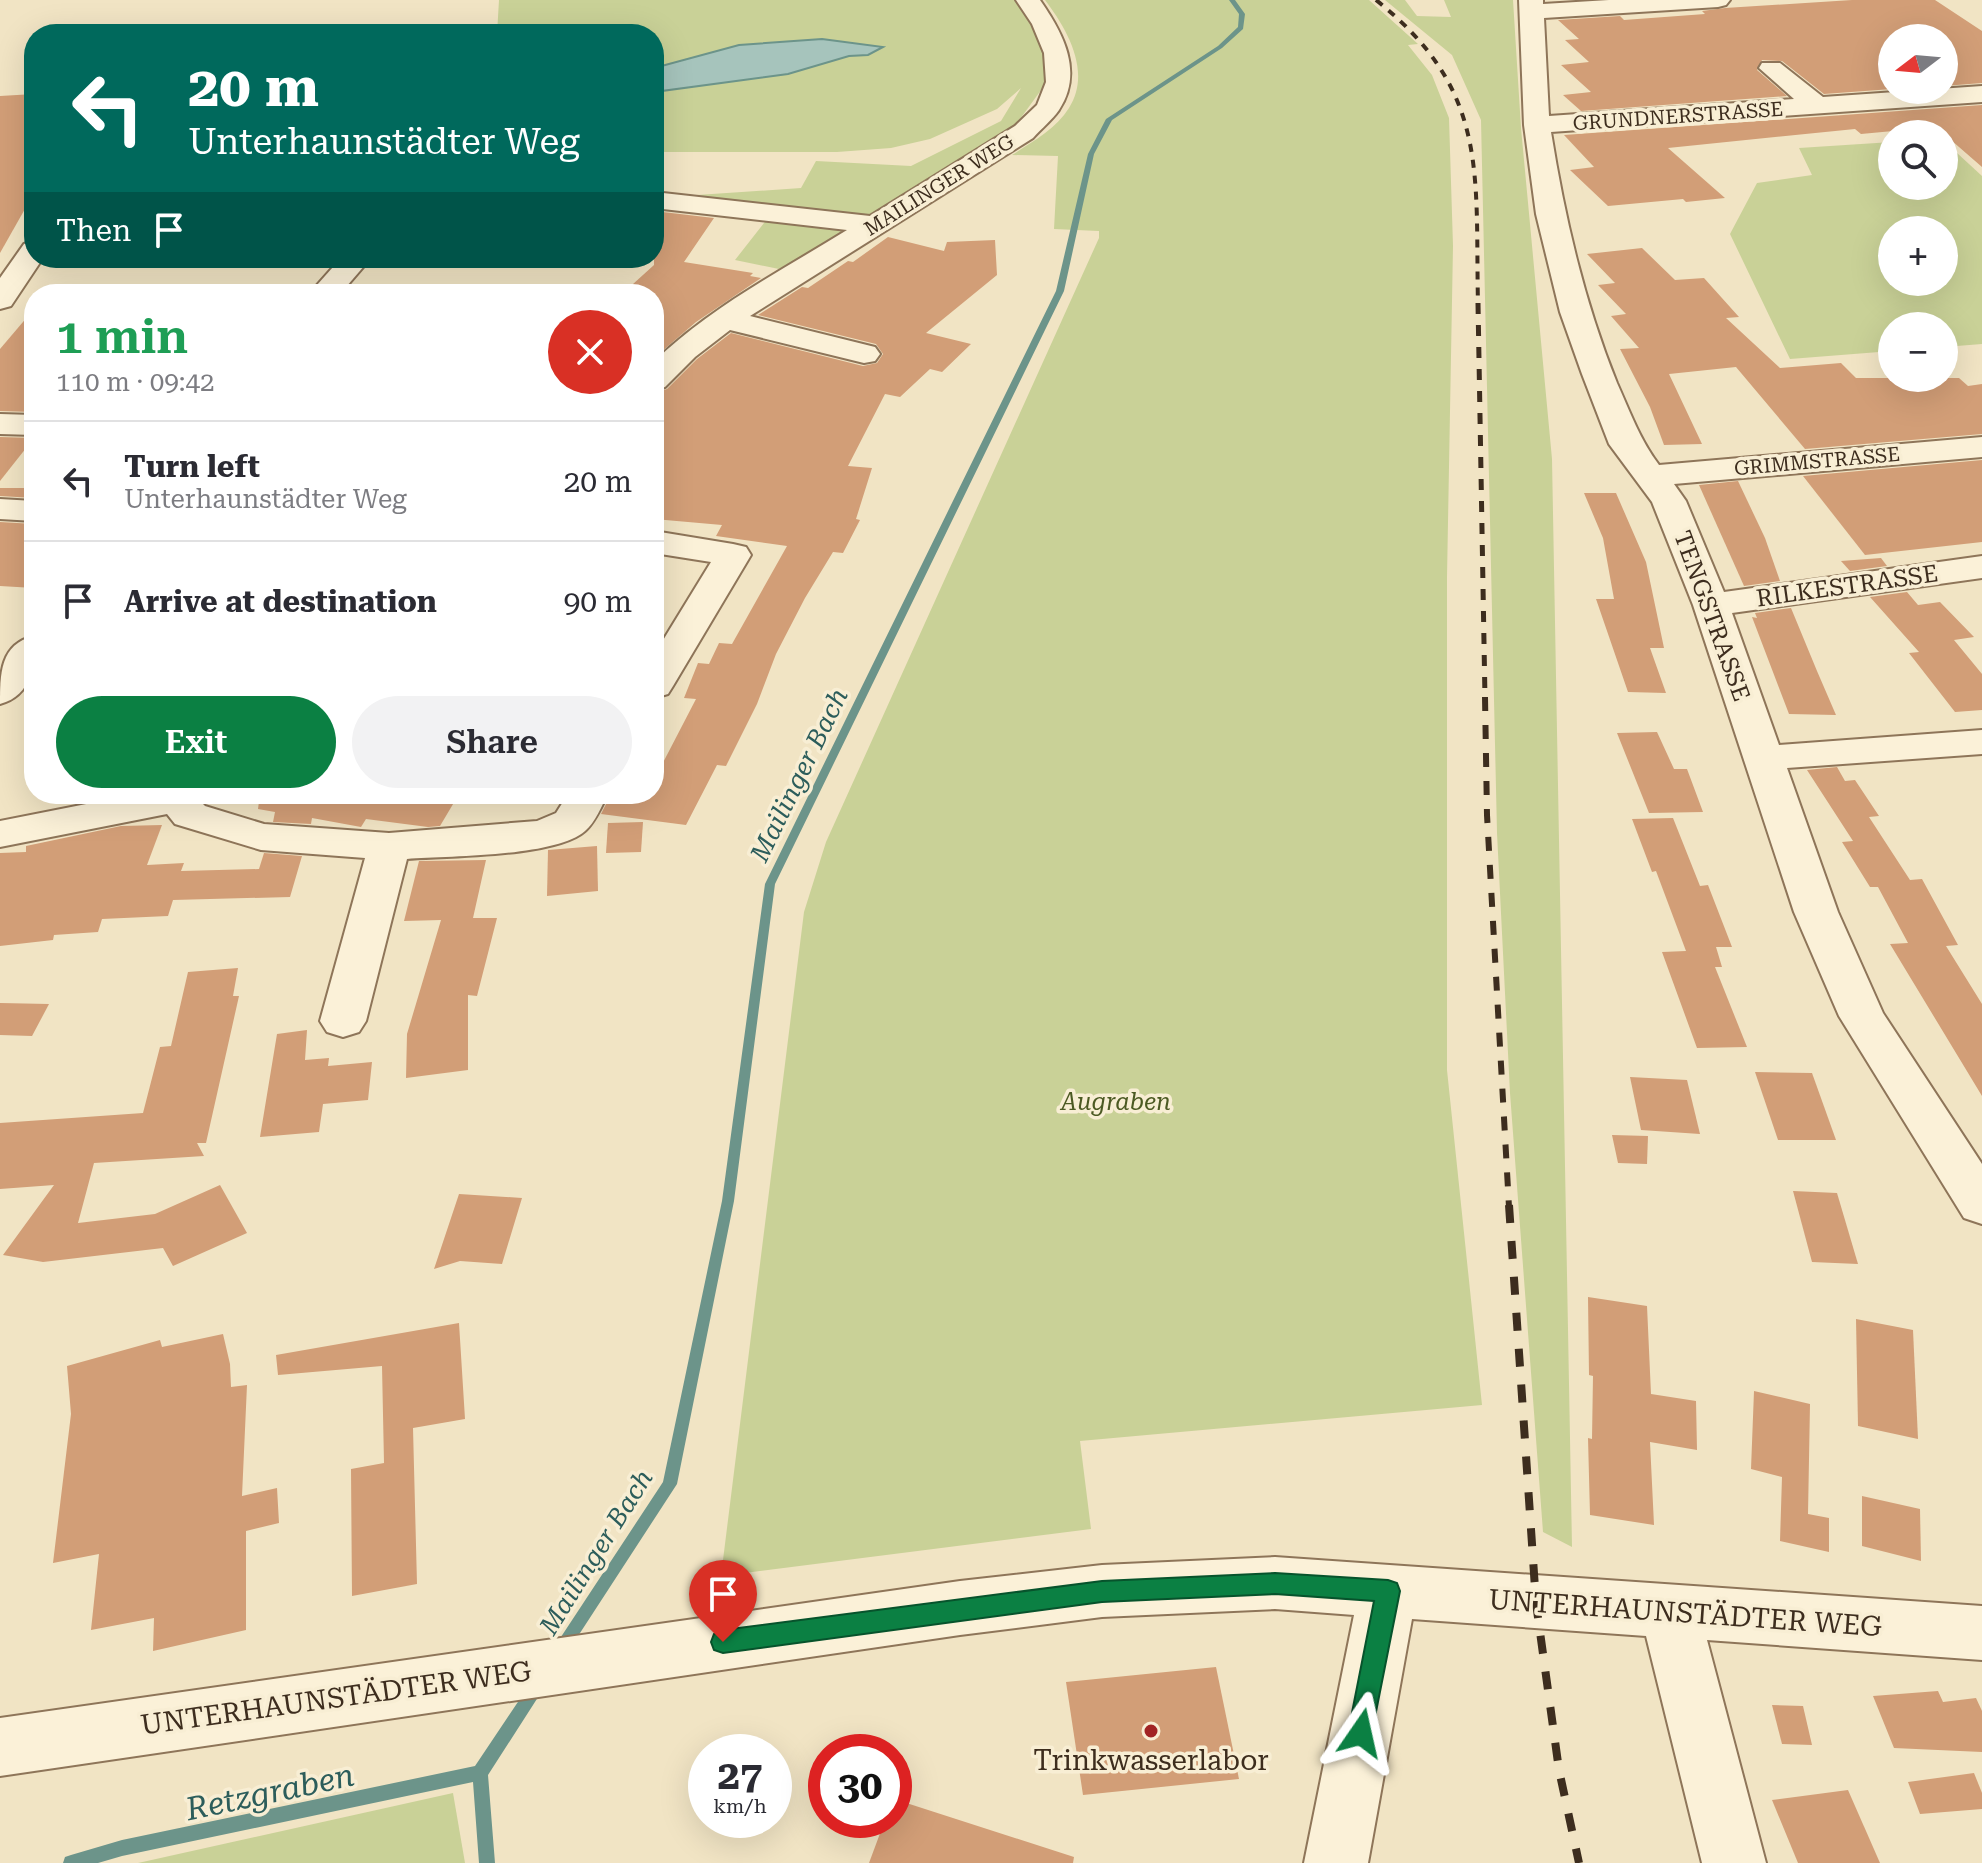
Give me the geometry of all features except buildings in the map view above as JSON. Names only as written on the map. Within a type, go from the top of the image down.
[{"type":"street","name":"MAILINGER WEG","points":[[664,370],[684,350],[725,319],[1024,132],[1049,107],[1057,72],[1056,48],[1044,20],[1028,0]]},
{"type":"street","points":[[1531,6],[1718,0]]},
{"type":"street","name":"TENGSTRASSE","points":[[1531,6],[1537,125],[1550,214],[1575,312],[1626,444],[1669,501],[1711,605],[1816,912],[1862,1016],[1982,1205]]},
{"type":"street","name":"GRUNDNERSTRASSE","points":[[1771,68],[1818,106]]},
{"type":"street","name":"GRUNDNERSTRASSE","points":[[1537,125],[1974,95]]},
{"type":"street","points":[[664,201],[874,225]]},
{"type":"street","points":[[0,300],[24,265]]},
{"type":"street","points":[[333,284],[348,268]]},
{"type":"street","points":[[725,319],[864,354]]},
{"type":"street","points":[[0,424],[24,425]]},
{"type":"street","name":"GRIMMSTRASSE","points":[[1652,476],[1982,447]]},
{"type":"street","points":[[0,509],[24,510]]},
{"type":"street","points":[[664,544],[733,555],[664,669]]},
{"type":"street","name":"RILKESTRASSE","points":[[1711,605],[1982,567]]},
{"type":"street","points":[[0,692],[24,660]]},
{"type":"street","points":[[1763,758],[1982,742]]},
{"type":"street","points":[[0,834],[149,804]]},
{"type":"street","points":[[186,804],[190,815],[261,837],[389,846],[545,834],[571,822],[582,804]]},
{"type":"street","points":[[343,1021],[389,846]]},
{"type":"street","name":"UNTERHAUNSTÄDTER WEG","points":[[0,1747],[634,1654],[1102,1591],[1275,1583],[1982,1633]]},
{"type":"street","points":[[1336,1863],[1388,1591]]},
{"type":"street","points":[[1669,1610],[1734,1863]]},
{"type":"green space","points":[[499,0],[1016,0],[1044,41],[1044,86],[1015,126],[879,215],[779,269],[735,260],[775,209],[697,195],[801,188],[816,161],[911,166],[1001,121],[1021,88],[997,109],[930,139],[891,148],[837,152],[664,152],[664,24],[498,24]]},
{"type":"green space","name":"Augraben","points":[[1045,0],[1369,0],[1418,44],[1408,45],[1432,75],[1449,118],[1453,246],[1447,577],[1447,1070],[1482,1405],[1080,1441],[1091,1529],[721,1576],[804,912],[826,842],[1099,238],[1099,231],[1054,229],[1058,156],[1012,155],[1057,122],[1069,108],[1078,80],[1074,51]]},
{"type":"green space","points":[[1385,0],[1405,0],[1417,16],[1451,17],[1444,0],[1513,0],[1521,128],[1552,459],[1572,1547],[1543,1532],[1510,1093],[1497,833],[1481,120],[1452,55]]},
{"type":"green space","points":[[1878,143],[1878,200],[1958,200],[1958,154],[1982,176],[1982,344],[1958,346],[1958,312],[1878,312],[1878,352],[1790,359],[1730,234],[1757,183],[1812,175],[1799,148]]},
{"type":"green space","points":[[453,1793],[465,1863],[138,1863]]},
{"type":"water","points":[[822,39],[883,47],[868,55],[849,56],[788,74],[664,91],[664,65],[739,45]]},
{"type":"waterway","name":"Mailinger Bach","points":[[562,1648],[670,1484],[728,1201],[770,884],[1060,291],[1091,154],[1109,119],[1220,47],[1241,28],[1242,14],[1232,0]]},
{"type":"waterway","name":"Mailinger Bach","points":[[480,1773],[537,1686]]},
{"type":"waterway","name":"Retzgraben","points":[[71,1863],[122,1848],[480,1773]]},
{"type":"waterway","name":"Augraben","points":[[480,1773],[487,1863]]},
{"type":"railway","points":[[1376,0],[1413,34],[1440,67],[1458,102],[1469,137],[1474,174],[1478,305]]},
{"type":"railway","points":[[1478,303],[1485,699]]},
{"type":"railway","points":[[1485,697],[1487,815],[1509,1207]]},
{"type":"railway","points":[[1509,1205],[1536,1603],[1559,1770],[1579,1863]]},
{"type":"place","name":"Trinkwasserlabor","points":[[1151,1731]]},
{"type":"route","points":[[723,1642],[1102,1591],[1275,1583],[1388,1591],[1361,1733]]}]
